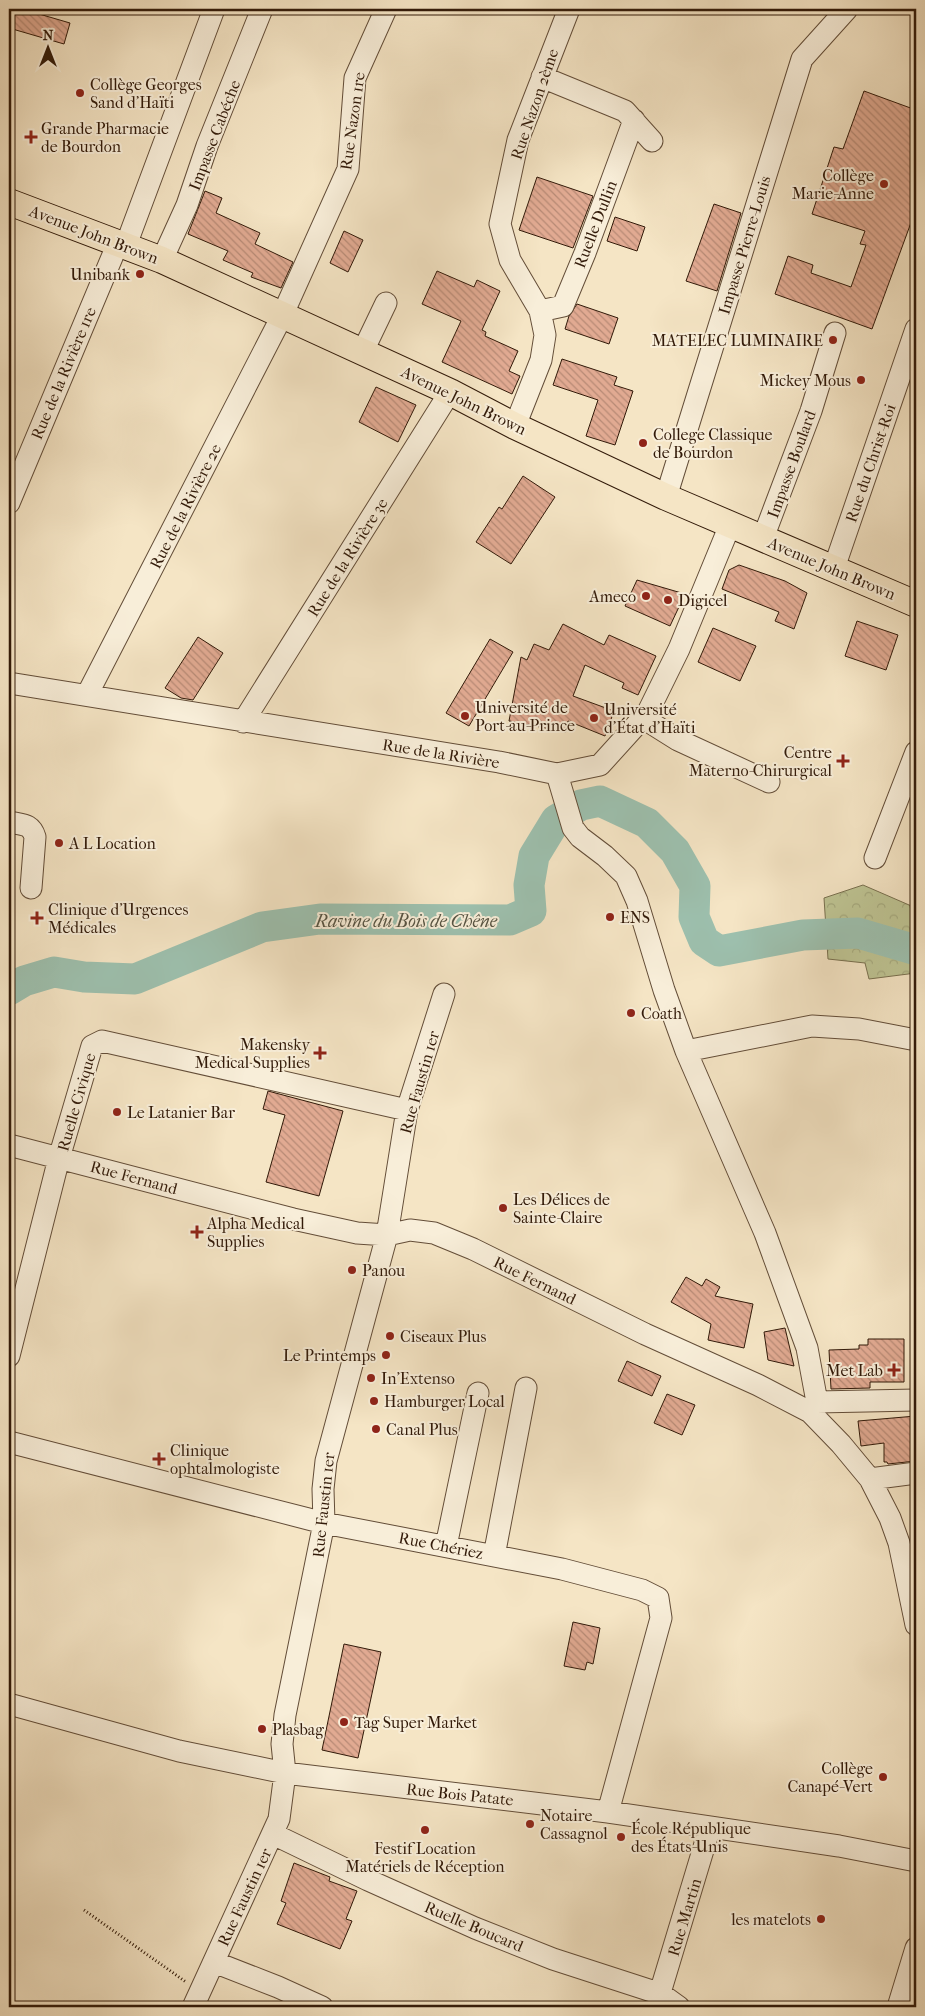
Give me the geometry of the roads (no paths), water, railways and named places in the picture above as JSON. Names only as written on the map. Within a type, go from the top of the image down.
[{"type":"main road","name":"Avenue John Brown","points":[[9,202],[162,260],[282,316],[363,351],[450,392],[515,426],[666,497],[916,604]]},
{"type":"street","name":"Impasse Cabéche","points":[[162,260],[187,205],[207,146],[262,9]]},
{"type":"street","name":"Rue Nazon 1re","points":[[282,316],[348,169],[355,78],[386,9]]},
{"type":"street","name":"Rue Nazon 2ème","points":[[515,426],[541,360],[545,335],[540,311],[510,260],[500,224],[518,140],[569,9]]},
{"type":"street","name":"Impasse Pierre-Louis","points":[[666,497],[802,59],[847,9]]},
{"type":"street","name":"Rue de la Rivière 1re","points":[[9,503],[122,244],[207,11]]},
{"type":"street","points":[[542,77],[625,111],[652,141]]},
{"type":"street","name":"Ruelle Dullin","points":[[540,311],[563,306],[585,253],[634,120]]},
{"type":"street","points":[[363,351],[386,303]]},
{"type":"street","name":"Rue de la Rivière 2e","points":[[87,695],[282,316]]},
{"type":"street","name":"Rue du Christ-Roi","points":[[834,568],[916,330]]},
{"type":"street","name":"Impasse Boulard","points":[[763,538],[810,411],[835,333]]},
{"type":"street","name":"Rue de la Rivière 3e","points":[[243,722],[450,392]]},
{"type":"street","name":"Rue de la Rivière","points":[[9,683],[499,762],[557,774],[600,765],[648,712],[679,649],[730,525]]},
{"type":"street","points":[[643,718],[678,740],[769,782]]},
{"type":"street","points":[[875,858],[916,752]]},
{"type":"street","points":[[557,774],[573,828],[580,838],[605,856],[626,876],[637,902],[664,990],[686,1051],[765,1233],[808,1348],[814,1407],[916,1400]]},
{"type":"street","points":[[9,822],[30,826],[33,829],[35,837],[31,888]]},
{"type":"street","name":"Rue Faustin 1er","points":[[197,2000],[279,1819],[285,1773],[282,1744],[285,1715],[324,1523],[323,1489],[326,1461],[387,1235],[407,1110],[444,994]]},
{"type":"street","points":[[686,1051],[812,1026],[859,1028],[916,1040]]},
{"type":"street","name":"Ruelle Civique","points":[[9,1356],[59,1158],[92,1046],[102,1041],[407,1110]]},
{"type":"street","name":"Rue Fernand","points":[[9,1145],[293,1219],[357,1233],[387,1235],[410,1230],[434,1233],[473,1249],[645,1334],[758,1385],[814,1407],[870,1479],[893,1524],[904,1565],[916,1625]]},
{"type":"street","points":[[494,1556],[526,1388]]},
{"type":"street","points":[[446,1546],[478,1392]]},
{"type":"street","name":"Rue Chériez","points":[[9,1442],[324,1523],[571,1571],[642,1590],[658,1598],[661,1618],[608,1812]]},
{"type":"street","points":[[870,1479],[916,1474]]},
{"type":"street","name":"Rue Bois Patate","points":[[9,1704],[179,1751],[285,1773],[608,1812],[839,1846],[916,1861]]},
{"type":"street","name":"Rue Martin","points":[[658,2001],[710,1827]]},
{"type":"street","name":"Ruelle Boucard","points":[[273,1834],[368,1880],[475,1928],[658,2001],[679,2007]]},
{"type":"street","points":[[898,2007],[916,1948]]},
{"type":"street","points":[[214,1962],[278,1987],[322,2007]]},
{"type":"waterway","name":"Ravine du Bois de Chêne","points":[[9,990],[24,981],[54,972],[84,977],[135,979],[262,927],[320,919],[510,920],[531,911],[529,885],[534,856],[556,820],[581,805],[600,801],[647,823],[675,851],[695,886],[694,917],[704,941],[719,951],[803,935],[858,933],[916,950]]},
{"type":"place","name":"Collège Georges Sand d'Haïti","points":[[80,93]]},
{"type":"place","name":"Grande Pharmacie de Bourdon","points":[[31,137]]},
{"type":"place","name":"Collège Marie-Anne","points":[[884,184]]},
{"type":"place","name":"Unibank","points":[[140,274]]},
{"type":"place","name":"MATELEC LUMINAIRE","points":[[833,340]]},
{"type":"place","name":"Mickey Mous","points":[[861,380]]},
{"type":"place","name":"College Classique de Bourdon","points":[[643,443]]},
{"type":"place","name":"Ameco","points":[[646,596]]},
{"type":"place","name":"Digicel","points":[[668,600]]},
{"type":"place","name":"Université de Port-au-Prince","points":[[465,716]]},
{"type":"place","name":"Université d'État d'Haïti","points":[[594,718]]},
{"type":"place","name":"Centre Materno-Chirurgical","points":[[843,761]]},
{"type":"place","name":"A L Location","points":[[59,843]]},
{"type":"place","name":"ENS","points":[[610,917]]},
{"type":"place","name":"Clinique d’Urgences Médicales","points":[[37,918]]},
{"type":"place","name":"Coath","points":[[631,1013]]},
{"type":"place","name":"Makensky Medical Supplies","points":[[320,1053]]},
{"type":"place","name":"Le Latanier Bar","points":[[117,1112]]},
{"type":"place","name":"Les Délices de Sainte-Claire","points":[[503,1208]]},
{"type":"place","name":"Alpha Medical Supplies","points":[[197,1232]]},
{"type":"place","name":"Panou","points":[[352,1270]]},
{"type":"place","name":"Ciseaux Plus","points":[[390,1336]]},
{"type":"place","name":"Le Printemps","points":[[386,1355]]},
{"type":"place","name":"Met Lab","points":[[894,1370]]},
{"type":"place","name":"In’Extenso","points":[[371,1378]]},
{"type":"place","name":"Hamburger Local","points":[[374,1401]]},
{"type":"place","name":"Canal Plus","points":[[376,1429]]},
{"type":"place","name":"Clinique ophtalmologiste","points":[[159,1459]]},
{"type":"place","name":"Tag Super Market","points":[[344,1722]]},
{"type":"place","name":"Plasbag","points":[[262,1729]]},
{"type":"place","name":"Collège Canapé-Vert","points":[[883,1777]]},
{"type":"place","name":"Notaire Cassagnol","points":[[530,1824]]},
{"type":"place","name":"Festif Location Matériels de Réception","points":[[425,1830]]},
{"type":"place","name":"École République des États-Unis","points":[[621,1837]]},
{"type":"place","name":"les matelots","points":[[821,1919]]}]
